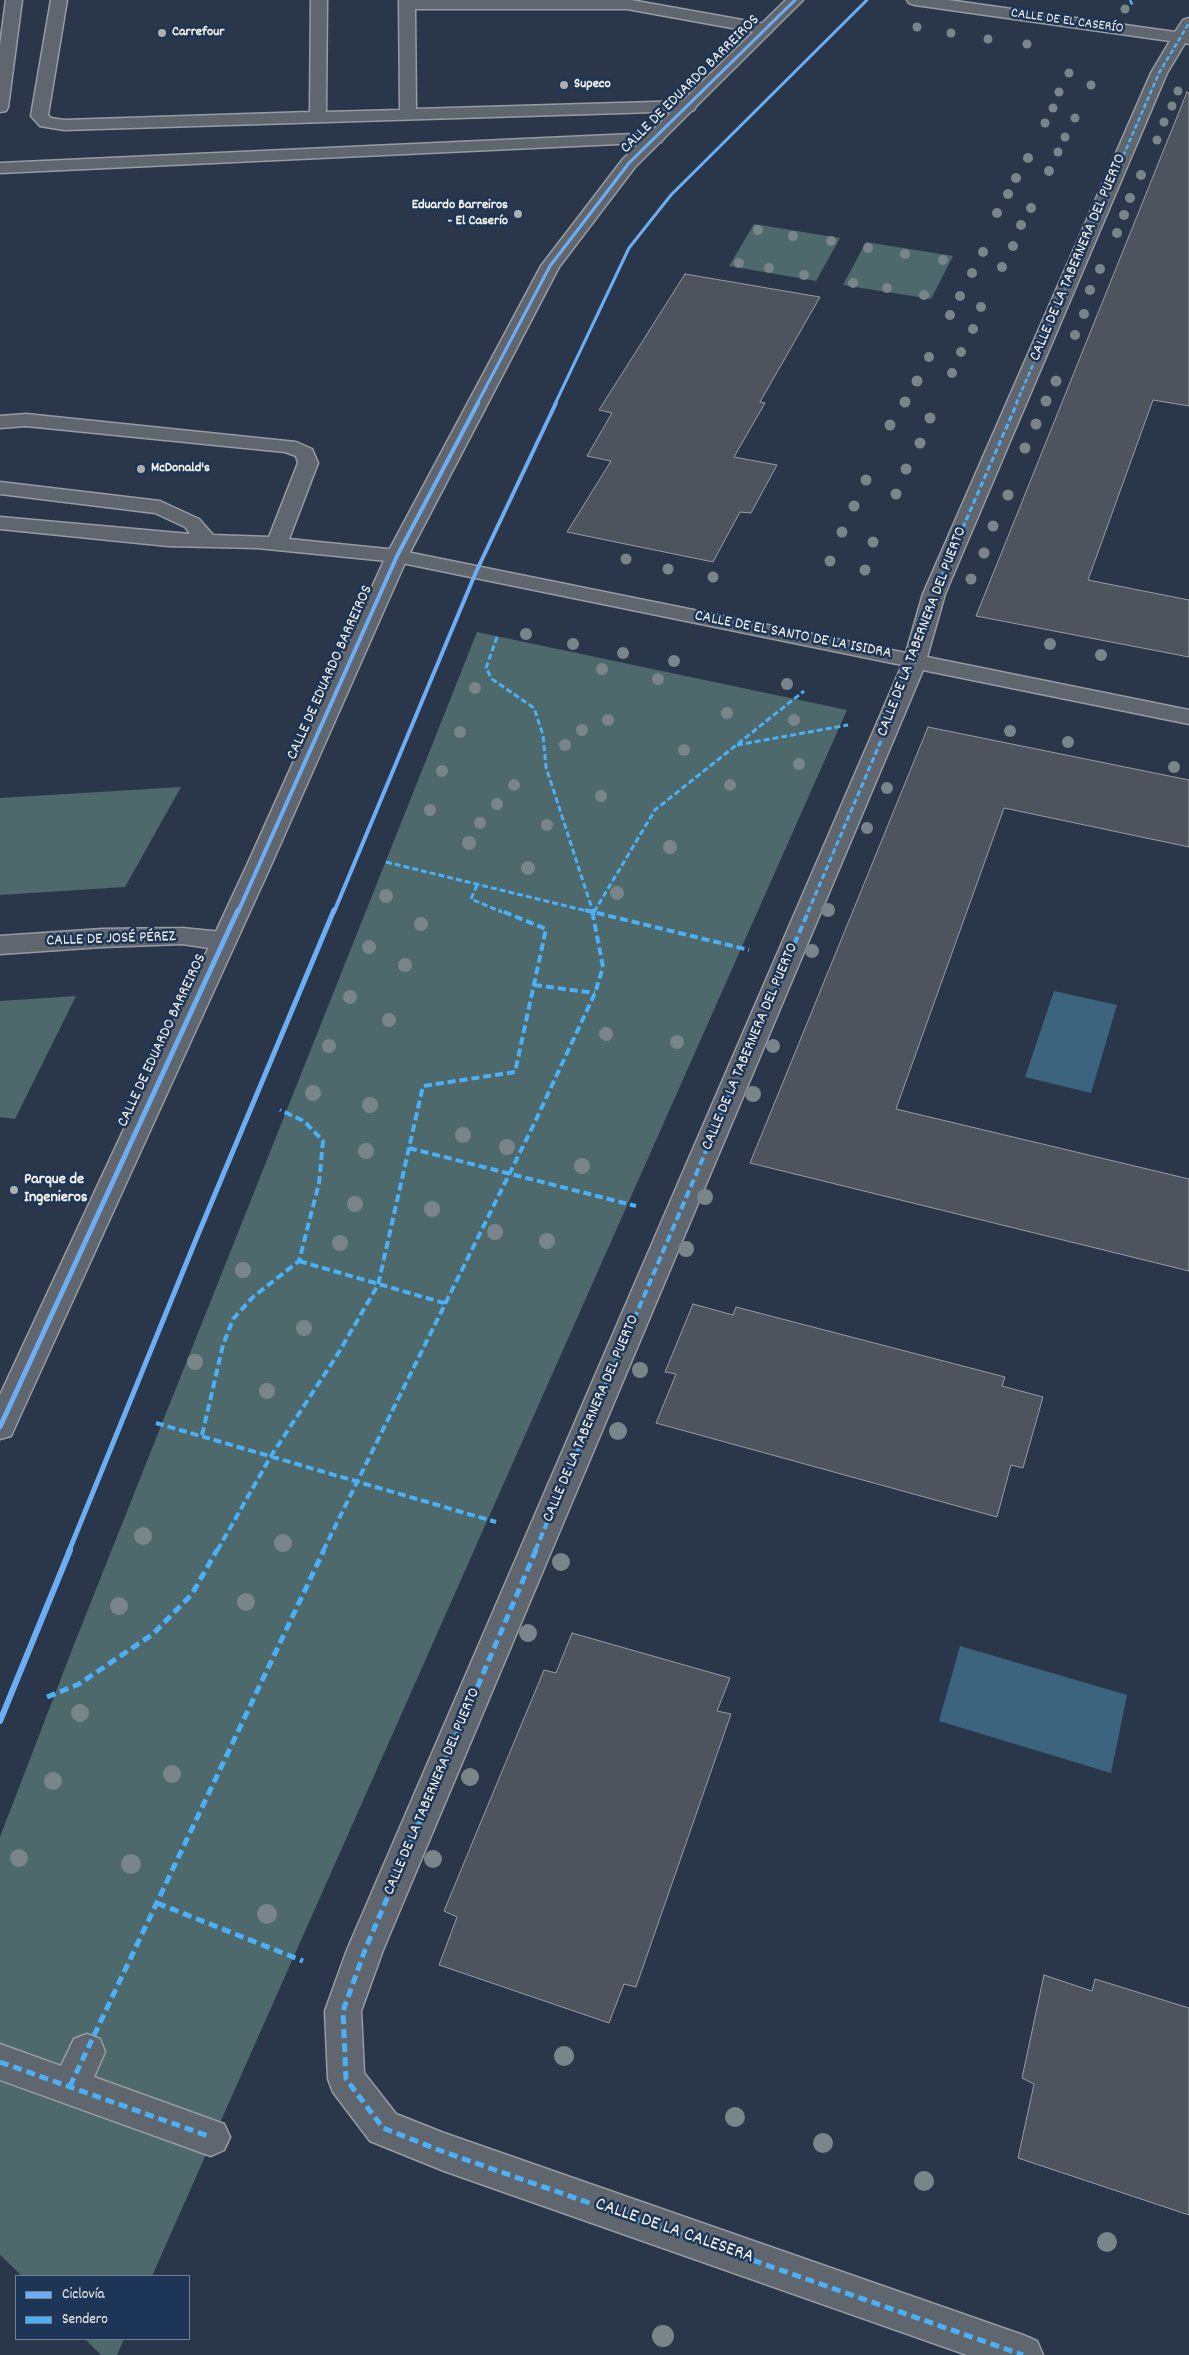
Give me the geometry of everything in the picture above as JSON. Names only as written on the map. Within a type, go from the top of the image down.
[{"type":"street","points":[[0,107],[14,0]]},
{"type":"street","points":[[59,0],[39,116],[46,122],[64,125],[688,106]]},
{"type":"street","points":[[318,117],[319,0]]},
{"type":"street","name":"CALLE DE EDUARDO BARREIROS","points":[[0,1427],[397,556],[550,266],[629,164],[795,0]]},
{"type":"street","name":"CALLE DE EL CASERÍO","points":[[916,0],[1186,33]]},
{"type":"street","points":[[408,114],[406,2],[627,4],[766,29]]},
{"type":"street","name":"CALLE DE LA TABERNERA DEL PUERTO","points":[[346,2079],[343,2011],[365,1950],[915,661],[934,594],[1159,73],[1186,33]]},
{"type":"street","points":[[0,168],[655,138]]},
{"type":"street","points":[[0,422],[26,420],[289,446],[304,453],[308,463],[277,544]]},
{"type":"street","points":[[0,488],[160,507],[192,523],[207,540]]},
{"type":"street","name":"CALLE DE EL SANTO DE LA ISIDRA","points":[[0,523],[168,540],[277,544],[397,556],[1189,717]]},
{"type":"street","name":"CALLE DE JOSÉ PÉREZ","points":[[0,945],[102,938],[182,936],[222,941]]},
{"type":"street","points":[[70,2086],[87,2052]]},
{"type":"street","points":[[0,2062],[211,2137]]},
{"type":"street","name":"CALLE DE LA CALESERA","points":[[346,2079],[384,2128],[444,2152],[1024,2355]]},
{"type":"green space","points":[[754,224],[840,238],[816,281],[729,266]]},
{"type":"green space","points":[[866,242],[953,256],[931,299],[843,285]]},
{"type":"green space","points":[[477,632],[847,710],[152,2275],[21,2275],[0,2255],[0,1837],[75,1642]]},
{"type":"green space","points":[[181,787],[125,887],[0,895],[0,798]]},
{"type":"green space","points":[[76,996],[15,1119],[0,1117],[0,1001]]},
{"type":"green space","points":[[86,2340],[124,2340],[117,2355],[101,2355]]},
{"type":"water","points":[[1054,991],[1117,1005],[1091,1093],[1025,1077]]},
{"type":"water","points":[[960,1646],[1127,1695],[1111,1773],[939,1721]]},
{"type":"building","points":[[1187,92],[1189,93],[1189,406],[1153,400],[1088,580],[1189,600],[1189,657],[976,616]]},
{"type":"building","points":[[685,274],[820,297],[760,402],[765,403],[734,457],[777,465],[751,513],[740,512],[713,562],[567,532],[611,461],[587,456],[612,413],[599,410]]},
{"type":"building","points":[[928,727],[1189,780],[1189,847],[1004,808],[896,1109],[1189,1179],[1189,1271],[750,1163]]},
{"type":"building","points":[[693,1304],[733,1315],[736,1307],[1005,1377],[1002,1386],[1043,1397],[1023,1468],[1011,1465],[997,1517],[656,1423],[676,1374],[665,1372]]},
{"type":"building","points":[[572,1633],[730,1678],[717,1711],[731,1714],[636,1987],[624,1984],[609,2023],[439,1965],[457,1917],[444,1911],[544,1670],[556,1673]]},
{"type":"building","points":[[1044,1975],[1092,1991],[1095,1979],[1189,2008],[1189,2215],[1018,2158],[1034,2084],[1022,2078]]},
{"type":"marked path","points":[[1130,0],[1133,6]]},
{"type":"marked path","points":[[1023,2355],[444,2152],[383,2128],[346,2079],[343,2011],[365,1950],[915,661],[934,594],[1159,73],[1189,23]]},
{"type":"marked path","points":[[70,2086],[338,1520],[534,1124],[595,993],[603,967],[593,913],[546,767],[543,735],[534,708],[492,679],[486,668],[497,637]]},
{"type":"marked path","points":[[593,913],[655,810],[804,691]]},
{"type":"marked path","points":[[737,745],[848,725]]},
{"type":"marked path","points":[[386,862],[749,950]]},
{"type":"marked path","points":[[47,1697],[79,1684],[153,1634],[192,1594],[271,1456],[336,1357],[378,1285],[423,1086],[515,1072],[546,929],[471,899],[477,885]]},
{"type":"marked path","points":[[534,985],[595,993]]},
{"type":"marked path","points":[[202,1435],[223,1345],[233,1319],[253,1297],[299,1261],[319,1183],[323,1141],[304,1121],[280,1110]]},
{"type":"marked path","points":[[409,1148],[636,1206]]},
{"type":"marked path","points":[[299,1261],[444,1303]]},
{"type":"marked path","points":[[156,1423],[496,1522]]},
{"type":"marked path","points":[[157,1903],[303,1961]]},
{"type":"marked path","points":[[0,2062],[211,2137]]},
{"type":"cycle path","points":[[0,1427],[260,863],[397,556],[550,266],[629,163],[795,0]]},
{"type":"cycle path","points":[[0,1721],[197,1237],[476,572],[629,248],[671,195],[867,0]]},
{"type":"place","name":"Carrefour","points":[[162,33]]},
{"type":"place","name":"Supeco","points":[[564,85]]},
{"type":"place","name":"Eduardo Barreiros - El Caserío","points":[[518,214]]},
{"type":"place","name":"McDonald's","points":[[141,469]]},
{"type":"place","name":"Parque de Ingenieros","points":[[14,1190]]}]
